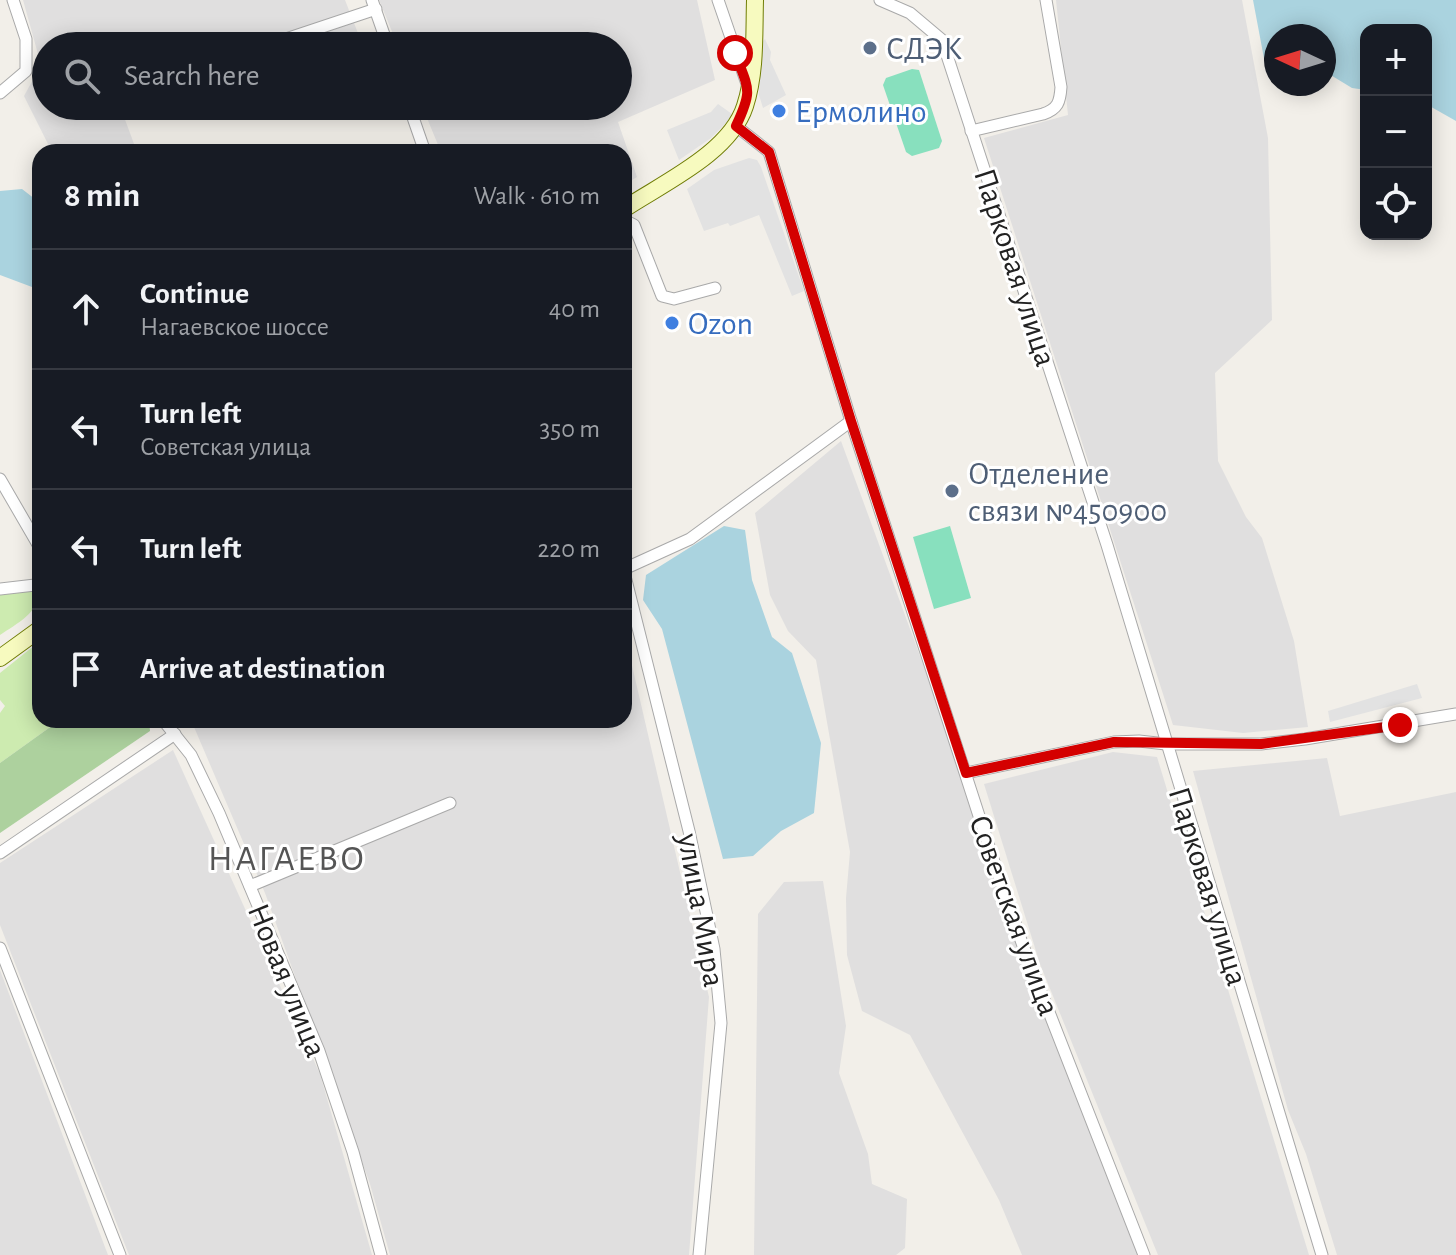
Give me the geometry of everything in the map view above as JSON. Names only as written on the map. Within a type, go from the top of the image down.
[{"type":"street","points":[[0,93],[26,71],[26,39],[13,0]]},
{"type":"street","points":[[718,0],[749,90]]},
{"type":"street","points":[[632,204],[721,145],[736,126],[744,108],[753,68],[755,0]]},
{"type":"street","name":"Парковая улица","points":[[880,0],[910,13],[942,40],[1107,545],[1322,1255]]},
{"type":"street","points":[[971,131],[1043,114],[1053,110],[1060,102],[1061,87],[1046,0]]},
{"type":"street","points":[[301,32],[374,4],[383,32]]},
{"type":"street","points":[[414,120],[422,144]]},
{"type":"street","name":"Советская улица","points":[[736,126],[769,152],[851,421],[1022,943],[1144,1255]]},
{"type":"street","points":[[632,224],[662,296],[674,299],[715,288]]},
{"type":"street","points":[[632,567],[690,539],[851,421]]},
{"type":"street","points":[[0,479],[32,533]]},
{"type":"street","points":[[0,589],[32,585]]},
{"type":"street","name":"улица Мира","points":[[632,603],[689,831],[714,949],[721,1023],[699,1255]]},
{"type":"street","points":[[0,658],[32,635]]},
{"type":"street","points":[[966,773],[1114,742],[1261,744],[1456,714]]},
{"type":"street","name":"Новая улица","points":[[170,728],[191,755],[319,1051],[353,1152],[381,1255]]},
{"type":"street","points":[[0,853],[175,734]]},
{"type":"street","points":[[250,886],[450,803]]},
{"type":"street","points":[[0,948],[120,1255]]},
{"type":"shaded area","points":[[23,0],[345,0],[358,32],[32,32]]},
{"type":"shaded area","points":[[379,0],[697,0],[715,80],[632,116],[632,32],[392,32]]},
{"type":"shaded area","points":[[1056,0],[1242,0],[1268,138],[1272,320],[1215,373],[1218,461],[1246,517],[1262,538],[1294,641],[1308,727],[1243,733],[1173,725],[984,138],[1068,115]]},
{"type":"shaded area","points":[[765,39],[771,52],[770,60],[786,95],[763,108],[759,95],[762,42]]},
{"type":"shaded area","points":[[32,81],[32,112],[24,96]]},
{"type":"shaded area","points":[[718,104],[732,114],[728,121],[711,138],[679,160],[667,130],[711,112]]},
{"type":"shaded area","points":[[36,120],[125,120],[134,144],[48,144]]},
{"type":"shaded area","points":[[428,120],[623,120],[618,122],[626,144],[438,144]]},
{"type":"shaded area","points":[[749,158],[757,160],[761,167],[804,291],[792,296],[759,215],[730,226],[728,223],[704,231],[687,189],[714,170]]},
{"type":"shaded area","points":[[632,163],[637,177],[632,180]]},
{"type":"shaded area","points":[[841,441],[1140,1255],[1022,1255],[999,1200],[910,1035],[862,1011],[847,955],[846,898],[850,852],[816,660],[788,631],[770,595],[755,513]]},
{"type":"shaded area","points":[[632,665],[709,997],[689,1255],[390,1255],[370,1184],[265,893],[194,728],[632,728]]},
{"type":"shaded area","points":[[1417,684],[1422,698],[1330,722],[1328,711]]},
{"type":"shaded area","points":[[173,750],[320,1074],[372,1255],[129,1255],[0,925],[0,863]]},
{"type":"shaded area","points":[[1113,752],[1157,757],[1309,1255],[1158,1255],[1040,964],[984,784]]},
{"type":"shaded area","points":[[1327,758],[1340,816],[1456,792],[1456,1255],[1337,1255],[1306,1154],[1288,1110],[1193,771]]},
{"type":"shaded area","points":[[823,881],[846,1026],[839,1073],[868,1154],[872,1184],[907,1199],[905,1248],[896,1255],[754,1255],[758,914],[784,882]]},
{"type":"shaded area","points":[[0,970],[108,1255],[0,1255]]},
{"type":"green space","points":[[912,69],[919,70],[942,141],[939,148],[912,156],[906,152],[883,85],[886,78]]},
{"type":"green space","points":[[950,526],[971,598],[934,609],[913,537]]},
{"type":"green space","points":[[32,590],[32,611],[0,635],[0,592]]},
{"type":"green space","points":[[32,647],[32,728],[49,728],[0,763],[0,713],[5,706],[0,700],[0,673]]},
{"type":"green space","points":[[49,728],[150,728],[150,731],[0,833],[0,763]]},
{"type":"water","points":[[1253,0],[1456,0],[1456,121],[1432,107],[1432,24],[1360,24],[1360,89],[1336,78],[1336,24],[1264,24],[1264,58]]},
{"type":"water","points":[[22,189],[32,197],[32,287],[0,275],[0,191]]},
{"type":"water","points":[[724,526],[745,530],[752,580],[772,637],[792,653],[821,743],[814,813],[781,831],[753,856],[723,859],[662,629],[643,600],[646,575]]},
{"type":"place","name":"СДЭК","points":[[870,48]]},
{"type":"place","name":"Ермолино","points":[[779,111]]},
{"type":"place","name":"Ozon","points":[[672,323]]},
{"type":"place","name":"Отделение связи №450900","points":[[952,491]]},
{"type":"district","name":"НАГАЕВО","points":[[287,857]]},
{"type":"route","points":[[735,53],[749,90],[736,126],[769,152],[851,421],[966,773],[1114,742],[1261,744],[1400,725]]}]
